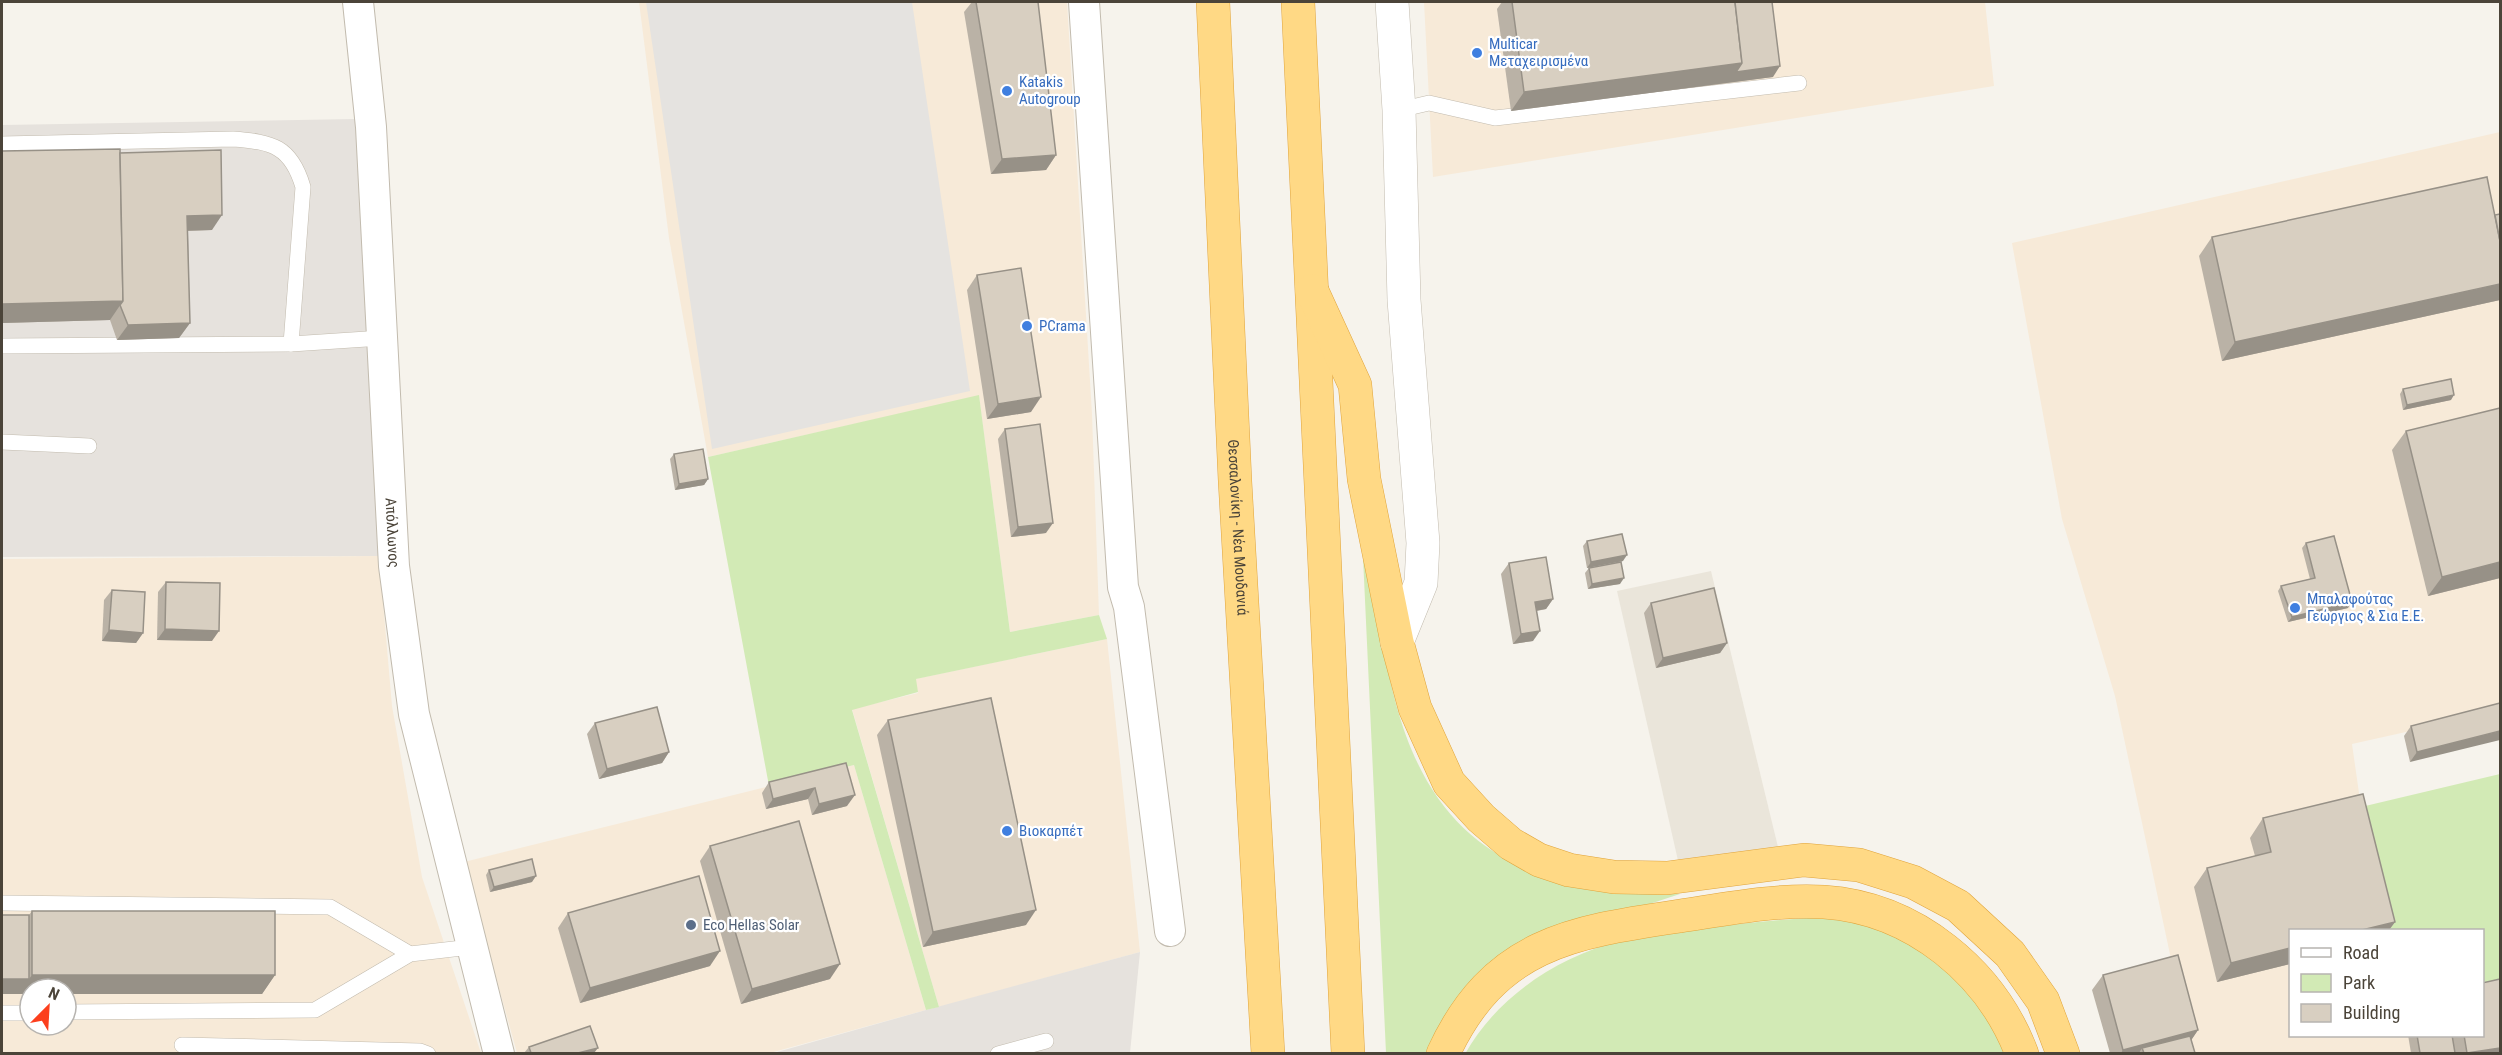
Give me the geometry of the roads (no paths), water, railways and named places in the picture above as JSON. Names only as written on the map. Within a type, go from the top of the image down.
[{"type":"highway","name":"Θεσσαλονίκη - Νέα Μουδανιά","points":[[1213,2],[1235,481],[1268,1053]]},
{"type":"highway","points":[[1298,2],[1348,1053]]},
{"type":"highway","points":[[1312,291],[1355,385],[1364,479],[1397,642],[1415,708],[1449,783],[1481,818],[1511,844],[1539,860],[1569,870],[1614,877],[1667,878],[1804,860],[1859,866],[1913,882],[1958,906],[2010,954],[2043,1000],[2063,1053]]},
{"type":"highway","points":[[1443,1053],[1461,1021],[1502,974],[1520,960],[1562,939],[1619,925],[1744,906],[1825,902],[1875,913],[1937,943],[1977,977],[2004,1015],[2022,1053]]},
{"type":"street","name":"Απόλλωνος","points":[[358,2],[371,127],[394,566],[414,714],[499,1053]]},
{"type":"street","points":[[1084,2],[1123,587],[1130,607],[1170,931]]},
{"type":"street","points":[[1392,2],[1399,110],[1404,300],[1423,543],[1421,583],[1397,642]]},
{"type":"lane","points":[[1399,110],[1429,104],[1495,118],[1799,83]]},
{"type":"lane","points":[[2,144],[233,139],[262,141],[284,151],[298,168],[303,187],[291,344]]},
{"type":"lane","points":[[2,346],[291,344],[382,338]]},
{"type":"lane","points":[[2,442],[89,446]]},
{"type":"lane","points":[[2,903],[330,907],[410,954]]},
{"type":"lane","points":[[78,1012],[315,1010],[410,954],[471,947]]},
{"type":"lane","points":[[2,1013],[18,1013]]},
{"type":"lane","points":[[998,1053],[1046,1041]]},
{"type":"lane","points":[[182,1045],[428,1053]]},
{"type":"place","name":"Multicar Μεταχειρισμένα","points":[[1477,53]]},
{"type":"place","name":"Katakis Autogroup","points":[[1007,91]]},
{"type":"place","name":"PCrama","points":[[1027,326]]},
{"type":"place","name":"Μπαλαφούτας Γεώργιος & Σια Ε.Ε.","points":[[2295,608]]},
{"type":"place","name":"Βιοκαρπέτ","points":[[1007,831]]},
{"type":"place","name":"Eco Hellas Solar","points":[[691,925]]}]
